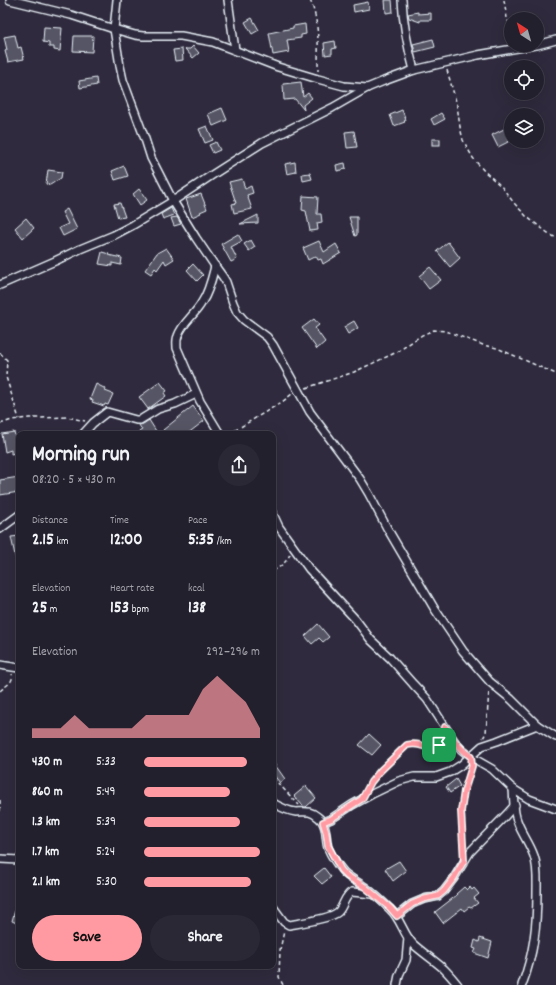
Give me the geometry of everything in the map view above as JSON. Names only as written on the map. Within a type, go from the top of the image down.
[{"type":"street","points":[[10,0],[71,14],[114,29],[143,36],[181,36],[213,42],[278,67],[318,79],[344,86],[367,88]]},
{"type":"street","points":[[117,0],[114,29],[117,54],[124,80],[151,158],[173,201],[226,282],[237,312],[244,320],[267,337],[278,352],[310,412],[369,494],[387,528],[434,608],[462,651],[490,682],[511,699],[537,725],[556,738]]},
{"type":"street","points":[[228,0],[235,50]]},
{"type":"street","points":[[402,0],[408,45],[414,70]]},
{"type":"street","points":[[544,43],[556,40]]},
{"type":"street","points":[[0,285],[114,235],[173,201],[262,143],[332,108],[367,88],[414,70],[478,54],[504,50]]},
{"type":"street","points":[[215,266],[204,300],[182,327],[176,340],[177,348],[196,394],[218,431]]},
{"type":"street","points":[[86,431],[106,412],[140,420],[158,409],[175,404],[196,394]]},
{"type":"street","points":[[0,529],[16,516]]},
{"type":"street","points":[[276,520],[309,569],[356,620],[371,640],[390,658],[427,699],[461,749],[471,757],[492,769],[513,790],[529,799],[556,809]]},
{"type":"street","points":[[0,665],[16,667]]},
{"type":"street","points":[[323,822],[331,819],[372,794],[399,781],[414,777],[436,777],[450,772],[471,757],[479,748],[537,725]]},
{"type":"street","points":[[513,790],[517,822],[529,843],[534,856],[537,885],[536,930],[529,965],[522,985]]},
{"type":"street","points":[[276,805],[295,812],[303,811],[312,813],[321,819],[326,832],[328,846],[341,870],[347,876],[365,887],[390,908],[397,916],[408,938],[420,950],[445,970],[458,985]]},
{"type":"street","points":[[397,916],[412,904],[424,899],[438,896],[444,891],[470,852],[515,805]]},
{"type":"street","points":[[0,859],[16,860]]},
{"type":"street","points":[[276,910],[284,922],[289,925],[333,915],[339,910],[347,895],[352,892],[373,894]]},
{"type":"street","points":[[397,985],[399,975],[406,960],[408,938]]},
{"type":"path","points":[[310,0],[317,27],[319,48],[318,79]]},
{"type":"path","points":[[504,0],[506,12]]},
{"type":"path","points":[[444,63],[457,105],[463,140],[474,158],[485,172],[501,186],[527,217],[556,238]]},
{"type":"path","points":[[234,431],[282,402],[298,390],[354,372],[397,352],[422,335],[434,330],[446,331],[470,341],[497,348],[556,374]]},
{"type":"path","points":[[0,353],[8,360],[6,377],[7,383],[18,419]]},
{"type":"path","points":[[0,424],[18,419],[29,418],[67,417],[86,421],[96,421]]},
{"type":"path","points":[[276,569],[289,557],[290,543]]},
{"type":"path","points":[[0,691],[10,684],[12,680],[9,666]]},
{"type":"path","points":[[479,748],[486,733],[490,682]]},
{"type":"path","points":[[368,788],[380,771],[407,745],[416,744],[432,748],[439,745],[445,727]]},
{"type":"path","points":[[463,846],[461,811],[464,791],[472,766],[471,757]]},
{"type":"path","points":[[276,781],[303,811]]},
{"type":"path","points":[[0,800],[0,811]]},
{"type":"path","points":[[283,985],[279,977],[280,950],[286,924]]},
{"type":"building","points":[[385,0],[392,0],[393,12],[386,13]]},
{"type":"building","points":[[368,2],[369,9],[354,12],[353,5]]},
{"type":"building","points":[[418,12],[418,14],[431,13],[431,20],[420,20],[420,22],[409,18],[408,14]]},
{"type":"building","points":[[252,18],[259,30],[252,34],[245,22]]},
{"type":"building","points":[[305,24],[306,34],[301,35],[301,38],[287,40],[289,52],[273,55],[269,33]]},
{"type":"building","points":[[44,27],[62,28],[60,51],[54,50],[54,47],[49,47],[49,43],[43,42]]},
{"type":"building","points":[[15,35],[18,48],[21,47],[24,59],[8,62],[5,51],[7,50],[4,37]]},
{"type":"building","points":[[74,36],[93,36],[92,52],[73,51]]},
{"type":"building","points":[[433,39],[435,47],[415,52],[413,44]]},
{"type":"building","points":[[335,41],[336,48],[332,49],[332,54],[325,55],[324,43]]},
{"type":"building","points":[[193,46],[199,53],[193,58],[185,49],[190,49]]},
{"type":"building","points":[[182,49],[183,60],[175,61],[173,50]]},
{"type":"building","points":[[96,78],[97,85],[80,88],[79,81]]},
{"type":"building","points":[[301,82],[303,97],[308,93],[312,98],[303,105],[304,110],[295,99],[284,100],[283,84]]},
{"type":"building","points":[[222,108],[227,120],[213,126],[208,114]]},
{"type":"building","points":[[402,110],[406,120],[404,121],[405,122],[394,126],[390,115]]},
{"type":"building","points":[[441,113],[445,119],[434,125],[431,119]]},
{"type":"building","points":[[207,126],[213,140],[205,143],[199,129]]},
{"type":"building","points":[[504,129],[504,144],[498,147],[492,135]]},
{"type":"building","points":[[354,131],[357,147],[347,148],[345,132]]},
{"type":"building","points":[[432,139],[440,139],[440,145],[432,145]]},
{"type":"building","points":[[216,142],[220,150],[213,153],[209,145]]},
{"type":"building","points":[[295,162],[296,172],[287,174],[285,164]]},
{"type":"building","points":[[345,163],[346,169],[337,171],[336,165]]},
{"type":"building","points":[[124,166],[128,176],[115,180],[112,171]]},
{"type":"building","points":[[48,170],[62,172],[61,178],[50,185],[46,184]]},
{"type":"building","points":[[310,173],[312,179],[303,181],[302,174]]},
{"type":"building","points":[[242,179],[245,189],[251,186],[253,193],[247,195],[252,209],[234,213],[232,204],[236,203],[229,182]]},
{"type":"building","points":[[139,189],[147,200],[140,205],[133,194]]},
{"type":"building","points":[[201,194],[207,209],[192,217],[186,199]]},
{"type":"building","points":[[303,196],[318,197],[317,214],[321,214],[322,222],[317,223],[318,230],[310,231],[306,211],[302,210]]},
{"type":"building","points":[[120,203],[125,217],[118,218],[114,204]]},
{"type":"building","points":[[171,208],[174,215],[163,219],[161,214]]},
{"type":"building","points":[[67,209],[77,229],[63,236],[59,228],[68,224],[62,212]]},
{"type":"building","points":[[258,215],[258,223],[240,224]]},
{"type":"building","points":[[177,217],[181,224],[174,226],[171,218]]},
{"type":"building","points":[[349,217],[357,217],[357,235],[355,236]]},
{"type":"building","points":[[26,218],[34,228],[23,238],[15,228]]},
{"type":"building","points":[[238,234],[242,241],[231,247],[237,259],[231,262],[221,244]]},
{"type":"building","points":[[251,240],[255,247],[249,251],[244,244]]},
{"type":"building","points":[[319,241],[324,252],[336,244],[341,253],[323,264],[321,259],[318,260],[316,256],[308,260],[303,248]]},
{"type":"building","points":[[448,242],[460,258],[450,267],[437,251]]},
{"type":"building","points":[[166,248],[174,259],[166,264],[164,260],[157,270],[155,268],[151,274],[145,270],[157,253]]},
{"type":"building","points":[[102,252],[122,258],[121,265],[112,263],[112,266],[99,264]]},
{"type":"building","points":[[193,264],[203,275],[197,281],[187,270]]},
{"type":"building","points":[[430,267],[441,280],[429,289],[419,276]]},
{"type":"building","points":[[314,319],[319,325],[315,328],[325,342],[317,349],[302,328]]},
{"type":"building","points":[[354,321],[358,328],[348,334],[344,327]]},
{"type":"building","points":[[160,382],[167,391],[164,393],[166,396],[148,409],[139,397]]},
{"type":"building","points":[[96,384],[106,389],[105,391],[113,394],[108,405],[105,404],[104,406],[92,402],[93,400],[90,399]]},
{"type":"building","points":[[193,406],[204,421],[191,431],[163,430]]},
{"type":"building","points":[[149,420],[156,431],[140,431],[142,430],[139,425]]},
{"type":"building","points":[[14,432],[16,439],[16,453],[11,454],[11,450],[5,452],[2,434]]},
{"type":"building","points":[[16,477],[16,492],[0,495],[0,480]]},
{"type":"building","points":[[16,536],[16,560],[11,537]]},
{"type":"building","points":[[318,624],[329,637],[323,642],[319,638],[312,644],[305,636]]},
{"type":"building","points":[[369,734],[381,745],[372,755],[359,745]]},
{"type":"building","points":[[276,766],[285,779],[280,783],[276,778]]},
{"type":"building","points":[[456,779],[460,786],[450,793],[446,787]]},
{"type":"building","points":[[306,786],[316,798],[304,807],[294,796]]},
{"type":"building","points":[[399,861],[406,871],[393,881],[385,869]]},
{"type":"building","points":[[324,868],[331,877],[322,884],[314,876]]},
{"type":"building","points":[[464,887],[467,890],[470,887],[472,890],[474,888],[479,894],[474,898],[478,903],[464,911],[462,908],[443,923],[435,912],[457,895],[456,894]]},
{"type":"building","points":[[16,907],[16,923],[12,921]]},
{"type":"building","points":[[480,938],[492,942],[488,958],[474,953],[476,949],[473,948],[475,940],[479,942]]},
{"type":"route","points":[[445,727],[461,749],[471,757],[472,766],[464,791],[461,811],[464,861],[454,878],[438,896],[424,899],[412,904],[397,916],[390,908],[365,887],[347,876],[341,870],[328,846],[323,822],[331,819],[362,799],[371,782],[380,771],[407,745],[416,744],[432,748],[439,745],[445,727]]}]
